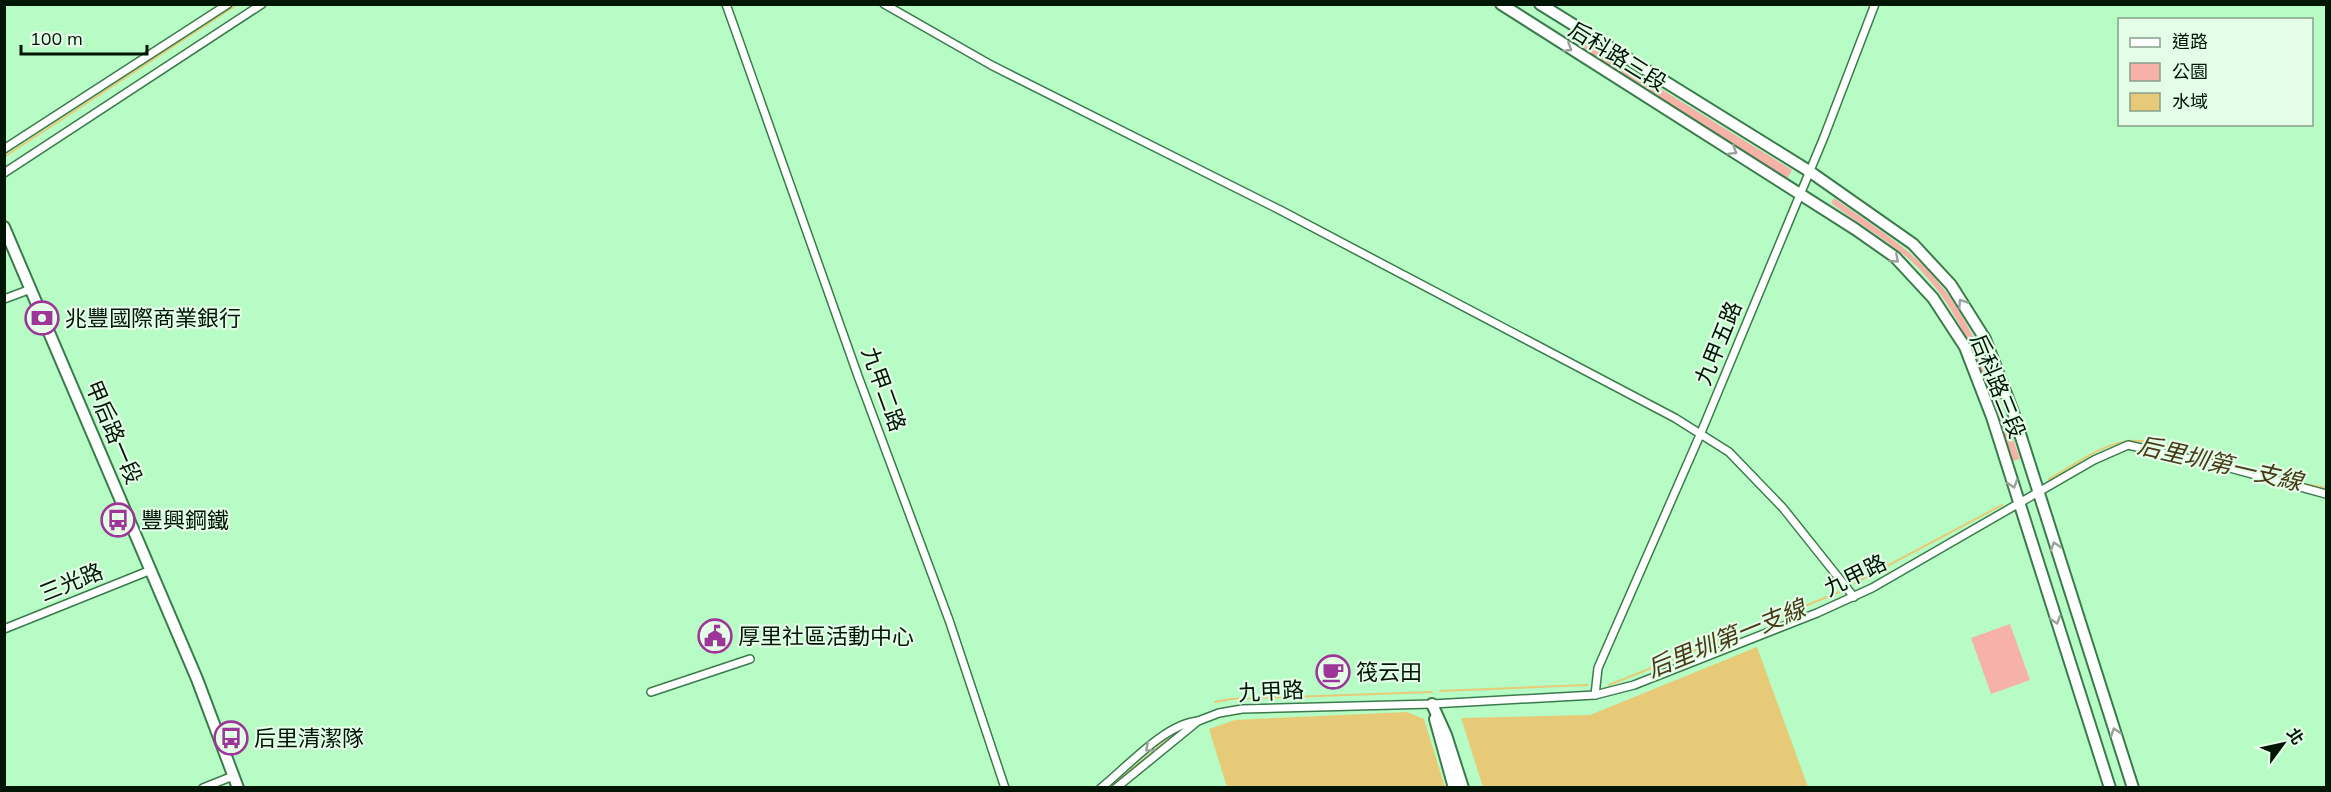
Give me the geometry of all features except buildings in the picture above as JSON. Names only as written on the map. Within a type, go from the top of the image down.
[{"type":"street","points":[[4,149],[228,4]]},
{"type":"street","points":[[4,173],[262,4]]},
{"type":"street","name":"九甲二路","points":[[726,4],[858,376],[949,620],[1005,788]]},
{"type":"street","points":[[884,4],[991,65],[1280,210],[1626,391],[1729,452],[1783,508],[1854,597]]},
{"type":"street","name":"后科路三段","points":[[1501,4],[1799,193],[1895,257],[1933,297],[1965,347],[1992,417],[2110,788]]},
{"type":"street","name":"后科路三段","points":[[1540,4],[1809,171],[1913,244],[1951,285],[1985,339],[2013,412],[2133,788]]},
{"type":"street","name":"九甲五路","points":[[1595,695],[1599,668],[1700,435],[1875,4]]},
{"type":"street","name":"甲后路一段","points":[[4,227],[197,679],[238,788]]},
{"type":"street","points":[[4,299],[31,289]]},
{"type":"street","name":"九甲路","points":[[1101,788],[1170,730],[1183,723],[1198,721],[1219,713],[1242,709],[1432,704],[1595,695],[1634,685],[1854,597],[2094,460],[2128,445],[2230,468],[2326,494]]},
{"type":"street","name":"三光路","points":[[4,629],[151,570]]},
{"type":"street","points":[[651,693],[750,659]]},
{"type":"street","points":[[1432,704],[1454,788]]},
{"type":"street","points":[[1432,704],[1446,735],[1463,788]]},
{"type":"street","name":"九甲路","points":[[1116,788],[1198,721]]},
{"type":"street","points":[[203,788],[233,776]]},
{"type":"green space","points":[[1585,42],[1792,170],[1787,179],[1582,50]]},
{"type":"green space","points":[[1834,198],[1912,255],[1951,299],[1979,349],[2020,459],[2012,461],[1973,353],[1946,303],[1909,259],[1831,203]]},
{"type":"green space","points":[[2010,624],[2030,680],[1991,694],[1971,638]]},
{"type":"water","points":[[1757,647],[1808,787],[1483,787],[1461,718],[1590,715]]},
{"type":"water","points":[[1407,712],[1424,719],[1445,787],[1227,787],[1209,729],[1235,720]]},
{"type":"waterway","points":[[4,157],[238,4]]},
{"type":"waterway","name":"后里圳第一支線","points":[[2049,479],[2108,446],[2129,441],[2169,446],[2238,467]]},
{"type":"waterway","name":"后里圳第一支線","points":[[2290,481],[2326,488]]},
{"type":"waterway","name":"后里圳第一支線","points":[[1855,583],[2002,505]]},
{"type":"waterway","name":"后里圳第一支線","points":[[1609,685],[1842,591]]},
{"type":"waterway","name":"后里圳第一支線","points":[[1440,691],[1588,685]]},
{"type":"waterway","name":"后里圳第一支線","points":[[1215,702],[1231,699],[1432,692]]},
{"type":"waterway","name":"后里圳第一支線","points":[[1109,788],[1169,738]]},
{"type":"place","name":"兆豐國際商業銀行","points":[[42,318]]},
{"type":"place","name":"豐興鋼鐵","points":[[118,520]]},
{"type":"place","name":"厚里社區活動中心","points":[[715,636]]},
{"type":"place","name":"筏云田","points":[[1333,672]]},
{"type":"place","name":"后里清潔隊","points":[[231,738]]}]
